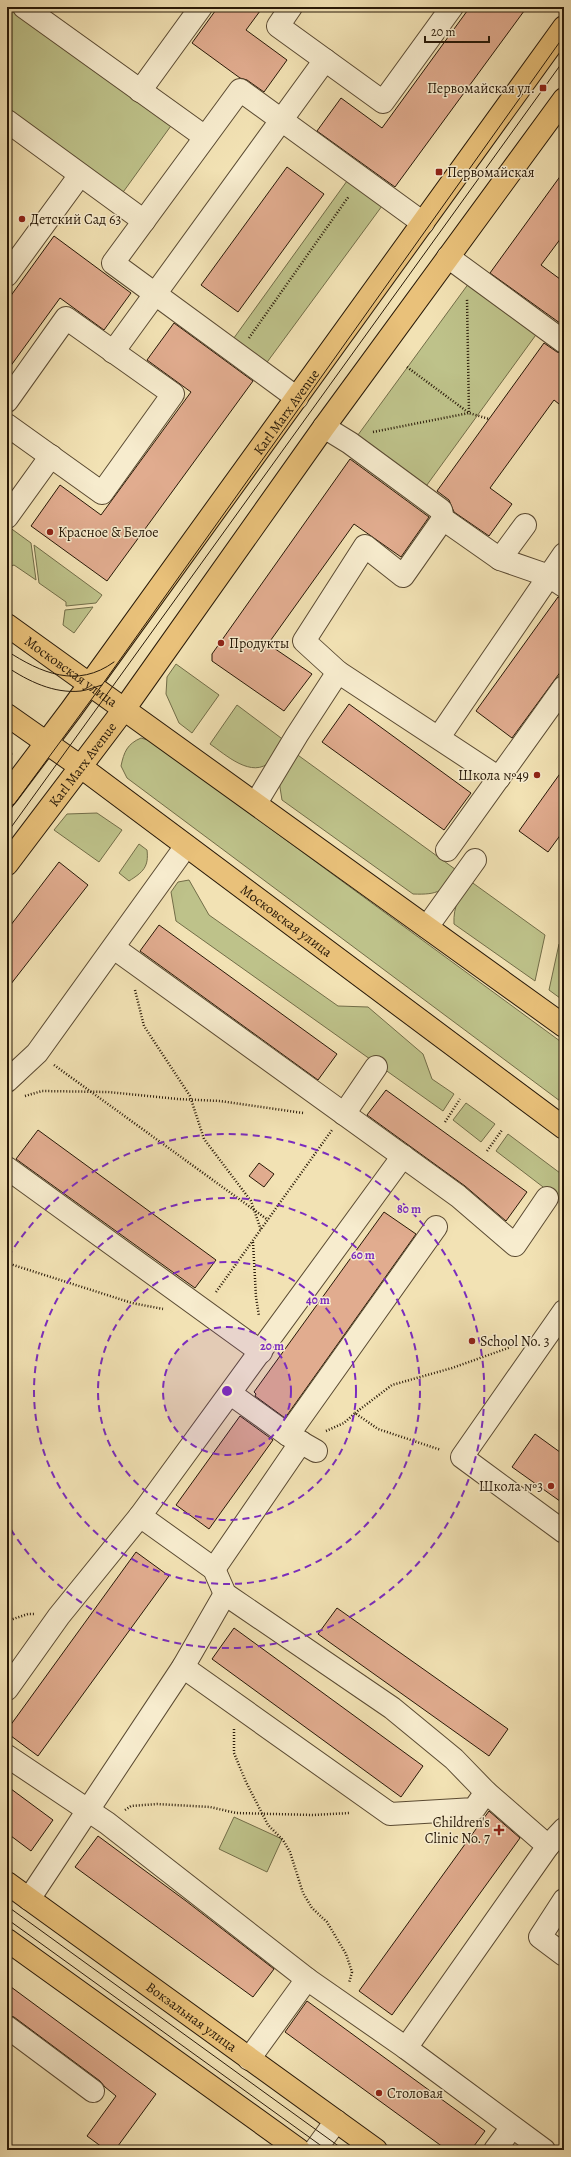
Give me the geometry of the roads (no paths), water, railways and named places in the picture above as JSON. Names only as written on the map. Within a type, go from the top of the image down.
[{"type":"main road","name":"Karl Marx Avenue","points":[[7,796],[89,685],[564,27]]},
{"type":"main road","name":"Karl Marx Avenue","points":[[7,864],[125,708],[324,427],[564,99]]},
{"type":"main road","name":"Московская улица","points":[[7,625],[89,685],[125,708],[564,1026]]},
{"type":"main road","name":"Московская улица","points":[[7,716],[80,767],[564,1128]]},
{"type":"main road","name":"Вокзальная улица","points":[[7,1883],[376,2150]]},
{"type":"main road","points":[[7,1940],[299,2150]]},
{"type":"lane","points":[[24,7],[206,138]]},
{"type":"lane","points":[[140,91],[202,7]]},
{"type":"lane","points":[[291,7],[278,26],[383,102],[452,7]]},
{"type":"lane","points":[[113,352],[325,60]]},
{"type":"lane","points":[[296,398],[113,263],[240,90],[423,223]]},
{"type":"lane","points":[[7,122],[144,221]]},
{"type":"lane","points":[[7,275],[80,175]]},
{"type":"lane","points":[[448,257],[564,342]]},
{"type":"lane","points":[[7,401],[66,318],[173,394],[102,493],[7,425]]},
{"type":"lane","points":[[324,427],[350,443],[441,510],[443,518],[500,559],[556,581]]},
{"type":"lane","points":[[7,517],[51,456]]},
{"type":"lane","points":[[443,518],[403,576],[366,546],[304,641],[338,672],[439,737],[499,778]]},
{"type":"lane","points":[[500,559],[525,525]]},
{"type":"lane","points":[[439,737],[556,581],[564,554]]},
{"type":"lane","points":[[256,804],[297,735],[338,672]]},
{"type":"lane","points":[[447,850],[564,687]]},
{"type":"lane","points":[[7,1081],[37,1053],[122,953],[186,846]]},
{"type":"lane","points":[[427,927],[475,860]]},
{"type":"lane","points":[[122,953],[458,1196],[514,1246],[547,1198]]},
{"type":"lane","points":[[344,1114],[376,1067]]},
{"type":"lane","points":[[7,1690],[59,1616],[140,1516],[231,1394],[403,1156]]},
{"type":"lane","points":[[7,1168],[261,1352]]},
{"type":"lane","points":[[214,1569],[302,1443],[436,1227]]},
{"type":"lane","points":[[564,1311],[462,1458],[564,1532]]},
{"type":"lane","points":[[231,1394],[302,1443]]},
{"type":"lane","points":[[140,1516],[214,1569],[225,1594],[392,1708],[454,1759],[486,1792],[548,1846]]},
{"type":"lane","points":[[29,1899],[183,1667],[225,1594]]},
{"type":"lane","points":[[183,1667],[390,1814],[474,1809],[486,1792]]},
{"type":"lane","points":[[7,1756],[107,1822],[307,1979],[406,2048],[544,2150]]},
{"type":"lane","points":[[406,2048],[548,1846],[564,1829]]},
{"type":"lane","points":[[564,1900],[540,1937],[564,1955]]},
{"type":"lane","points":[[249,2059],[307,1979]]},
{"type":"lane","points":[[7,2027],[93,2090]]},
{"type":"lane","points":[[314,2150],[336,2121]]},
{"type":"lane","points":[[495,2150],[512,2127]]},
{"type":"tram line","points":[[7,814],[102,685],[564,36]]},
{"type":"tram line","points":[[7,833],[564,60]]},
{"type":"tram line","points":[[7,651],[33,666],[59,675],[86,675],[100,670],[114,662]]},
{"type":"tram line","points":[[7,667],[33,682],[61,690],[81,691],[102,685]]},
{"type":"tram line","points":[[7,1906],[344,2150]]},
{"type":"tram line","points":[[7,1919],[327,2150]]},
{"type":"place","name":"Первомайская ул.","points":[[543,88]]},
{"type":"place","name":"Первомайская","points":[[439,172]]},
{"type":"place","name":"Детский Сад 63","points":[[22,219]]},
{"type":"place","name":"Красное & Белое","points":[[50,532]]},
{"type":"place","name":"Продукты","points":[[221,643]]},
{"type":"place","name":"Школа №49","points":[[537,775]]},
{"type":"place","name":"School No. 3","points":[[472,1341]]},
{"type":"place","name":"Школа №3","points":[[551,1486]]},
{"type":"place","name":"Children's Clinic No. 7","points":[[499,1830]]},
{"type":"place","name":"Столовая","points":[[379,2093]]}]
